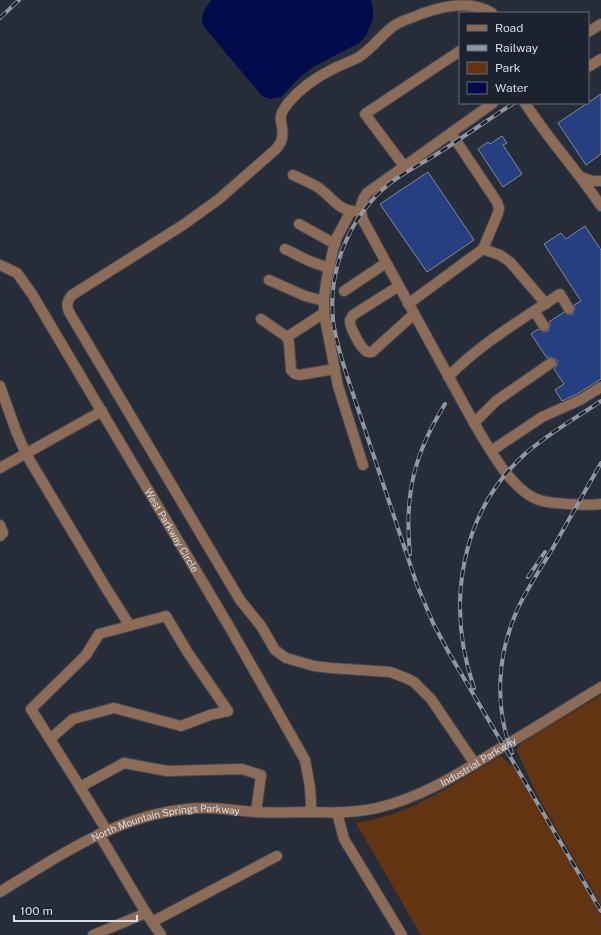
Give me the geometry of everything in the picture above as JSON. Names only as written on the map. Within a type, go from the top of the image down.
[{"type":"street","points":[[475,764],[453,730],[426,693],[406,678],[382,670],[314,666],[286,658],[275,650],[261,626],[238,596],[69,312],[67,305],[69,298],[72,295],[167,236],[199,214],[233,187],[275,150],[280,144],[283,135],[281,121],[282,111],[296,95],[312,81],[359,57],[393,27],[403,21],[446,5],[459,3],[477,4],[487,8],[491,12]]},
{"type":"street","points":[[589,31],[601,24]]},
{"type":"street","points":[[404,166],[365,114],[459,52]]},
{"type":"street","points":[[589,66],[601,58]]},
{"type":"street","points":[[363,465],[342,400],[324,313],[324,301],[329,268],[335,244],[367,193],[492,104]]},
{"type":"street","points":[[530,105],[549,138],[581,177],[601,206]]},
{"type":"street","points":[[408,304],[483,249],[498,213],[498,205],[451,133]]},
{"type":"street","points":[[293,175],[316,186],[340,206],[356,211],[364,222],[474,424],[514,483],[534,498],[549,502],[591,505],[601,504]]},
{"type":"street","points":[[581,177],[592,181],[601,181]]},
{"type":"street","points":[[299,224],[335,244]]},
{"type":"street","points":[[285,249],[308,261],[329,268]]},
{"type":"street","points":[[483,249],[500,255],[510,262],[546,304]]},
{"type":"street","points":[[344,290],[386,263]]},
{"type":"street","name":"West Parkway Circle","points":[[0,265],[17,273],[32,294],[230,628],[305,760],[310,787],[310,812]]},
{"type":"street","points":[[269,280],[305,296],[324,301]]},
{"type":"street","points":[[398,286],[353,315],[350,320],[350,327],[364,349],[367,352],[372,352],[414,314]]},
{"type":"street","points":[[448,377],[479,349],[560,294],[569,309]]},
{"type":"street","points":[[534,311],[544,326]]},
{"type":"street","points":[[287,337],[324,313]]},
{"type":"street","points":[[261,319],[287,337],[289,342],[291,370],[295,374],[299,375],[335,369]]},
{"type":"street","points":[[474,424],[496,401],[550,363]]},
{"type":"street","points":[[0,386],[26,454],[130,626]]},
{"type":"street","points":[[491,451],[542,417],[580,400],[601,387]]},
{"type":"street","points":[[0,468],[102,411]]},
{"type":"street","points":[[0,525],[3,533],[0,536]]},
{"type":"street","points":[[50,739],[73,719],[114,708],[181,726],[210,715],[228,711],[188,653],[166,616],[99,634],[86,655],[31,709],[50,739],[80,786],[103,832],[160,935]]},
{"type":"street","name":"Industrial Parkway","points":[[341,813],[376,808],[398,802],[420,794],[447,781],[601,687]]},
{"type":"street","points":[[80,786],[124,764],[167,771],[242,769],[261,774],[256,812]]},
{"type":"street","name":"North Mountain Springs Parkway","points":[[0,892],[73,847],[103,832],[146,816],[181,810],[208,808],[256,812],[341,813]]},
{"type":"street","points":[[341,813],[344,839],[402,935]]},
{"type":"street","points":[[152,922],[277,856]]},
{"type":"street","points":[[92,935],[146,912]]},
{"type":"green space","points":[[601,695],[601,905],[537,795],[517,751],[521,743]]},
{"type":"green space","points":[[500,756],[516,769],[601,915],[601,935],[421,935],[356,823],[383,817],[413,806]]},
{"type":"water","points":[[212,0],[371,0],[373,19],[366,36],[359,43],[313,67],[300,77],[281,97],[270,99],[262,96],[204,27],[202,16]]},
{"type":"building","points":[[601,94],[601,154],[586,165],[558,123],[586,104],[589,104],[589,102]]},
{"type":"building","points":[[502,136],[507,143],[503,145],[522,174],[503,187],[478,149],[488,142],[490,144]]},
{"type":"building","points":[[428,172],[474,240],[427,272],[380,204]]},
{"type":"building","points":[[585,226],[601,250],[601,379],[577,394],[562,401],[555,390],[564,384],[554,369],[557,365],[557,360],[551,357],[547,358],[531,334],[538,329],[544,332],[548,331],[550,326],[549,322],[564,312],[569,315],[573,314],[575,309],[574,305],[581,301],[544,244],[561,233],[566,239]]},
{"type":"railway","points":[[0,18],[19,0]]},
{"type":"railway","points":[[512,104],[440,152],[401,175],[375,197],[352,228],[344,245],[334,282],[332,301],[333,320],[346,373],[417,585],[433,623],[449,653],[601,911]]},
{"type":"railway","points":[[474,688],[465,657],[461,625],[460,593],[464,562],[473,532],[486,504],[503,477],[526,453],[553,432],[601,401]]},
{"type":"railway","points":[[410,554],[409,513],[410,494],[414,476],[426,440],[434,422],[445,404]]},
{"type":"railway","points":[[512,753],[506,735],[500,699],[502,662],[511,626],[525,594],[601,463]]},
{"type":"railway","points":[[528,577],[545,552]]}]
